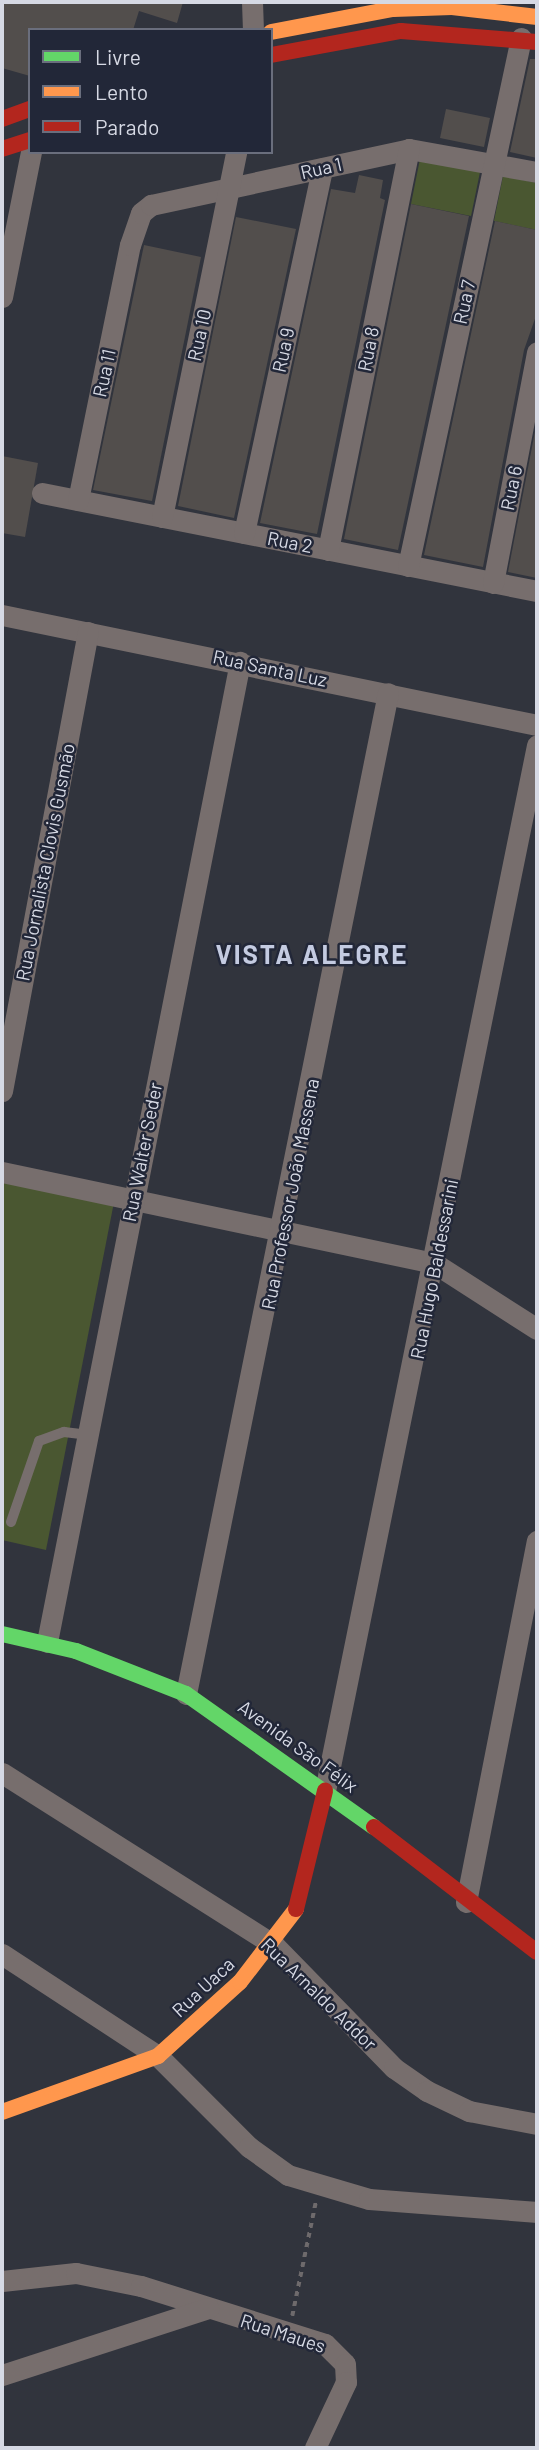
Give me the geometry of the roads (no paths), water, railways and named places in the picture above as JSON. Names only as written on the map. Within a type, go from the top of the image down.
[{"type":"street","points":[[252,2],[253,28]]},
{"type":"street","points":[[273,32],[393,9],[452,7],[537,17]]},
{"type":"street","points":[[273,55],[401,31],[529,40]]},
{"type":"street","name":"Rua 7","points":[[408,566],[494,163],[529,40]]},
{"type":"street","points":[[2,119],[28,110]]},
{"type":"street","points":[[2,149],[28,141]]},
{"type":"street","name":"Rua 1","points":[[130,245],[141,213],[151,205],[409,149],[537,172]]},
{"type":"street","name":"Rua 8","points":[[328,550],[409,149]]},
{"type":"street","points":[[2,297],[31,154]]},
{"type":"street","name":"Rua 10","points":[[162,517],[236,154]]},
{"type":"street","name":"Rua 9","points":[[244,533],[322,168]]},
{"type":"street","name":"Rua 11","points":[[78,500],[130,245]]},
{"type":"street","name":"Rua 6","points":[[493,583],[537,352]]},
{"type":"street","name":"Rua 2","points":[[42,493],[537,591]]},
{"type":"street","name":"Rua Santa Luz","points":[[2,615],[537,724]]},
{"type":"street","name":"Rua Jornalista Clovis Gusmão","points":[[2,1091],[88,632]]},
{"type":"street","name":"Rua Walter Seder","points":[[47,1642],[240,662]]},
{"type":"street","name":"Rua Professor João Massena","points":[[186,1695],[284,1227],[388,693]]},
{"type":"street","name":"Rua Hugo Baldessarini","points":[[325,1791],[537,746]]},
{"type":"street","points":[[2,1172],[284,1227],[434,1263],[537,1329]]},
{"type":"street","points":[[466,1902],[537,1541]]},
{"type":"street","name":"Avenida São Félix","points":[[2,1634],[47,1642],[186,1695],[325,1791],[466,1902],[537,1952]]},
{"type":"street","name":"Rua Arnaldo Addor","points":[[2,1773],[274,1945],[394,2068],[428,2091],[468,2111],[537,2124]]},
{"type":"street","name":"Rua Uaca","points":[[2,2112],[158,2056],[274,1945],[303,1893],[325,1791]]},
{"type":"street","points":[[2,1954],[158,2056],[249,2147],[318,2189],[369,2199],[537,2212]]},
{"type":"street","name":"Rua Maues","points":[[2,2281],[76,2273],[208,2308],[288,2335],[325,2344],[345,2364],[346,2382],[315,2448]]},
{"type":"street","points":[[2,2375],[208,2308]]},
{"type":"lane","points":[[11,1522],[39,1441],[64,1432],[87,1435]]},
{"type":"district","name":"VISTA ALEGRE","points":[[312,954]]}]
